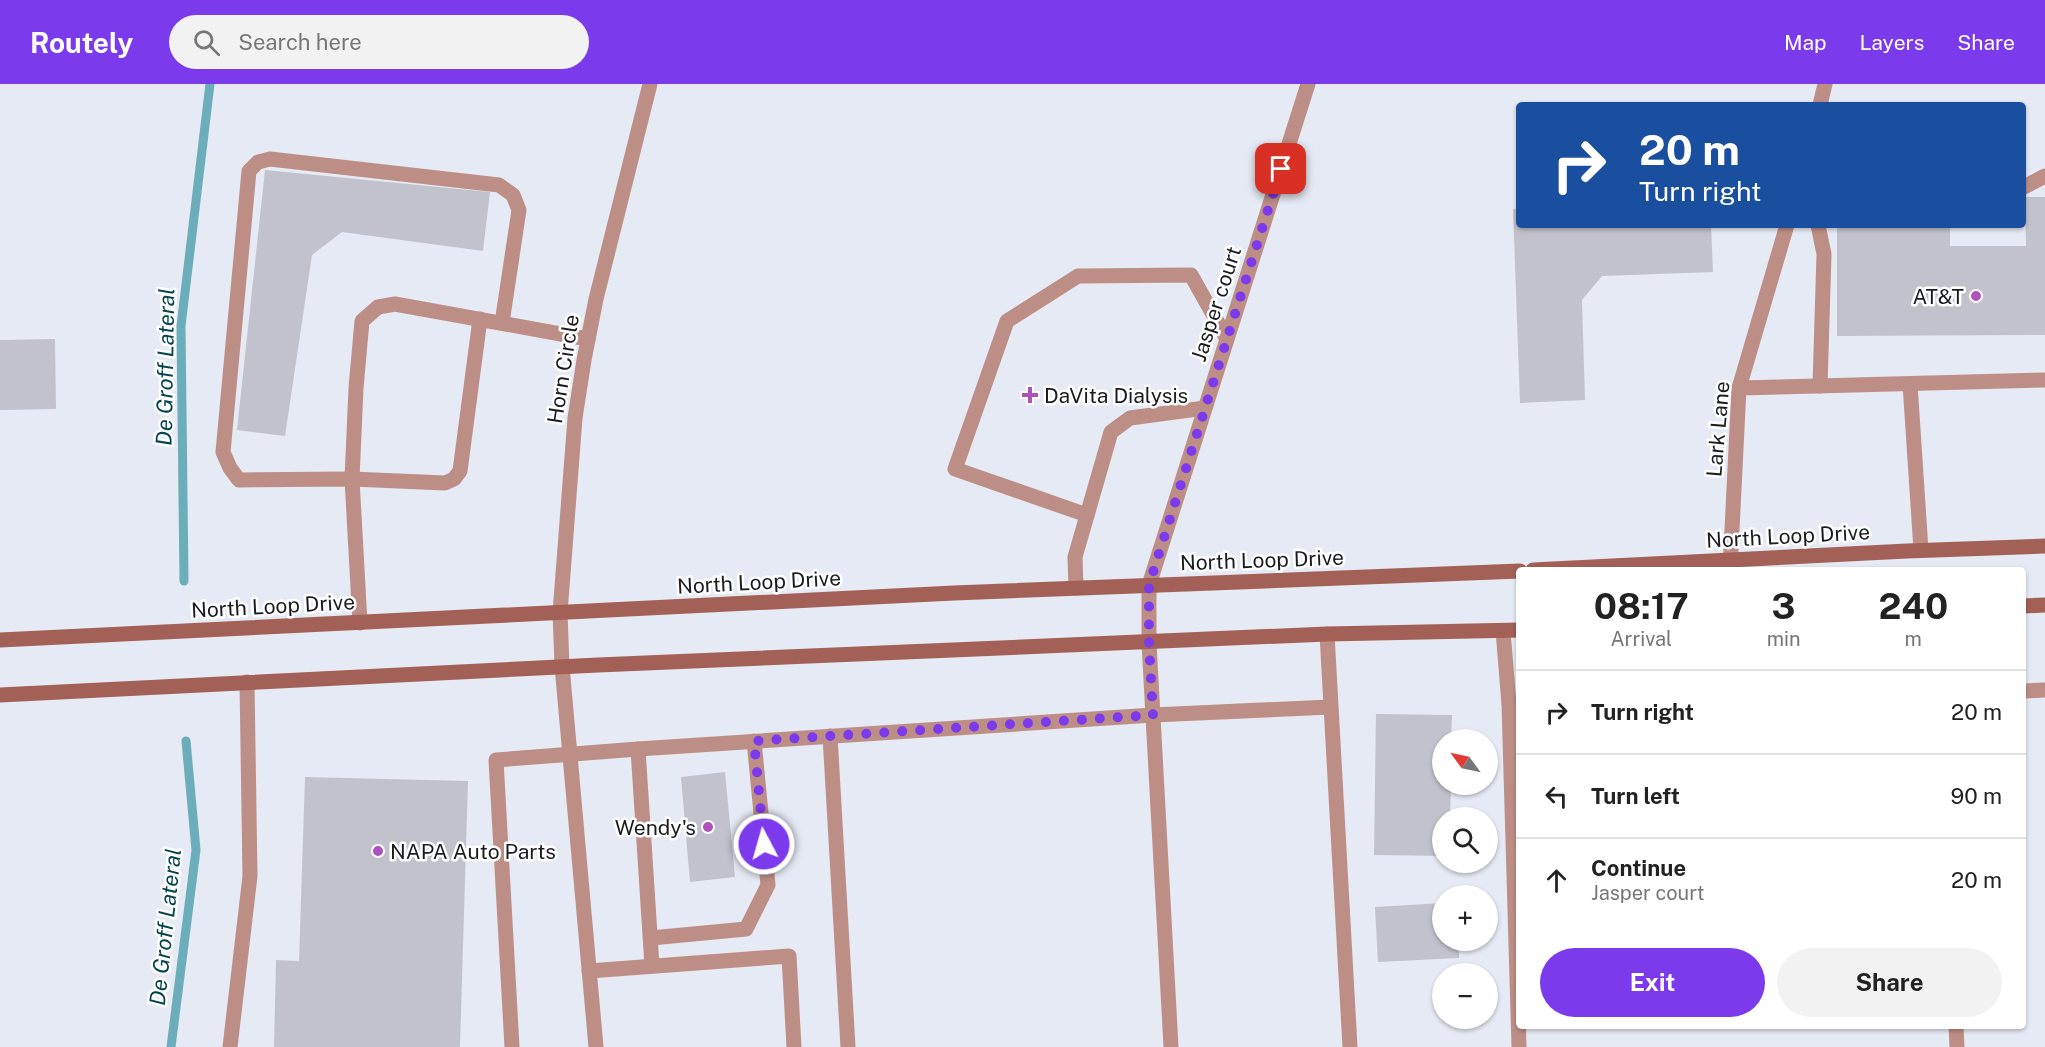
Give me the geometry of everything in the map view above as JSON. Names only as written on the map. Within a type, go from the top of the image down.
[{"type":"main road","name":"North Loop Drive","points":[[1651,567],[1730,565],[1921,550],[2045,546]]},
{"type":"main road","name":"North Loop Drive","points":[[0,640],[1076,588],[1516,571]]},
{"type":"main road","points":[[2026,606],[2045,605]]},
{"type":"main road","points":[[0,695],[562,666],[1327,634],[1516,630]]},
{"type":"street","name":"Horn Circle","points":[[596,1047],[562,666],[560,613],[575,418],[588,339],[650,84]]},
{"type":"street","name":"Jasper court","points":[[1172,1047],[1149,643],[1149,585],[1308,84]]},
{"type":"street","points":[[1821,102],[1825,84]]},
{"type":"street","points":[[480,320],[460,471],[454,479],[445,483],[352,479],[239,480],[230,468],[223,452],[249,171],[258,162],[270,159],[499,185],[513,195],[519,210],[502,323]]},
{"type":"street","points":[[2026,186],[2045,176]]},
{"type":"street","name":"Lark Lane","points":[[1730,565],[1739,388],[1786,228]]},
{"type":"street","points":[[1819,228],[1824,254],[1820,386]]},
{"type":"street","points":[[1087,515],[955,469],[1007,321],[1078,276],[1191,275],[1227,339]]},
{"type":"street","points":[[360,623],[352,479],[362,321],[378,308],[395,304],[588,339]]},
{"type":"street","points":[[1739,388],[2045,380]]},
{"type":"street","points":[[1910,384],[1921,550]]},
{"type":"street","points":[[1076,588],[1075,557],[1111,432],[1130,418],[1205,408]]},
{"type":"street","points":[[1503,631],[1514,704],[1516,825]]},
{"type":"street","points":[[1327,634],[1350,1047]]},
{"type":"street","points":[[230,1047],[250,876],[247,682]]},
{"type":"street","points":[[2026,691],[2045,690]]},
{"type":"street","points":[[512,1047],[496,760],[570,753],[1153,715],[1330,707]]},
{"type":"street","points":[[830,736],[848,1047]]},
{"type":"street","points":[[651,938],[746,929],[768,885],[754,741]]},
{"type":"street","points":[[638,749],[652,966]]},
{"type":"street","points":[[589,971],[789,956],[794,1047]]},
{"type":"street","points":[[1519,1029],[1519,1047]]},
{"type":"street","points":[[1956,1029],[1957,1047]]},
{"type":"building","points":[[265,170],[490,192],[483,251],[342,232],[312,255],[285,436],[237,430]]},
{"type":"building","points":[[2026,197],[2045,197],[2045,335],[1837,336],[1837,228],[1950,228],[1950,246],[2026,246]]},
{"type":"building","points":[[1513,209],[1516,209],[1516,228],[1711,228],[1713,272],[1602,276],[1582,300],[1585,400],[1520,403]]},
{"type":"building","points":[[55,339],[56,409],[0,410],[0,340]]},
{"type":"building","points":[[1376,714],[1452,715],[1451,729],[1432,729],[1432,795],[1451,795],[1450,807],[1432,807],[1432,856],[1374,855]]},
{"type":"building","name":"Wendy's","points":[[725,772],[735,877],[690,882],[681,777]]},
{"type":"building","points":[[305,777],[468,781],[460,1047],[274,1047],[276,960],[299,961]]},
{"type":"building","points":[[1432,904],[1432,951],[1459,951],[1459,958],[1378,962],[1375,907]]},
{"type":"waterway","name":"De Groff Lateral","points":[[184,581],[181,326],[210,84]]},
{"type":"waterway","name":"De Groff Lateral","points":[[171,1047],[196,850],[186,741]]},
{"type":"place","name":"AT&T","points":[[1976,296]]},
{"type":"place","name":"DaVita Dialysis","points":[[1030,395]]},
{"type":"place","name":"Wendy's","points":[[708,827]]},
{"type":"place","name":"NAPA Auto Parts","points":[[378,851]]},
{"type":"route","points":[[764,844],[754,741],[1153,715],[1149,585],[1281,169]]}]
